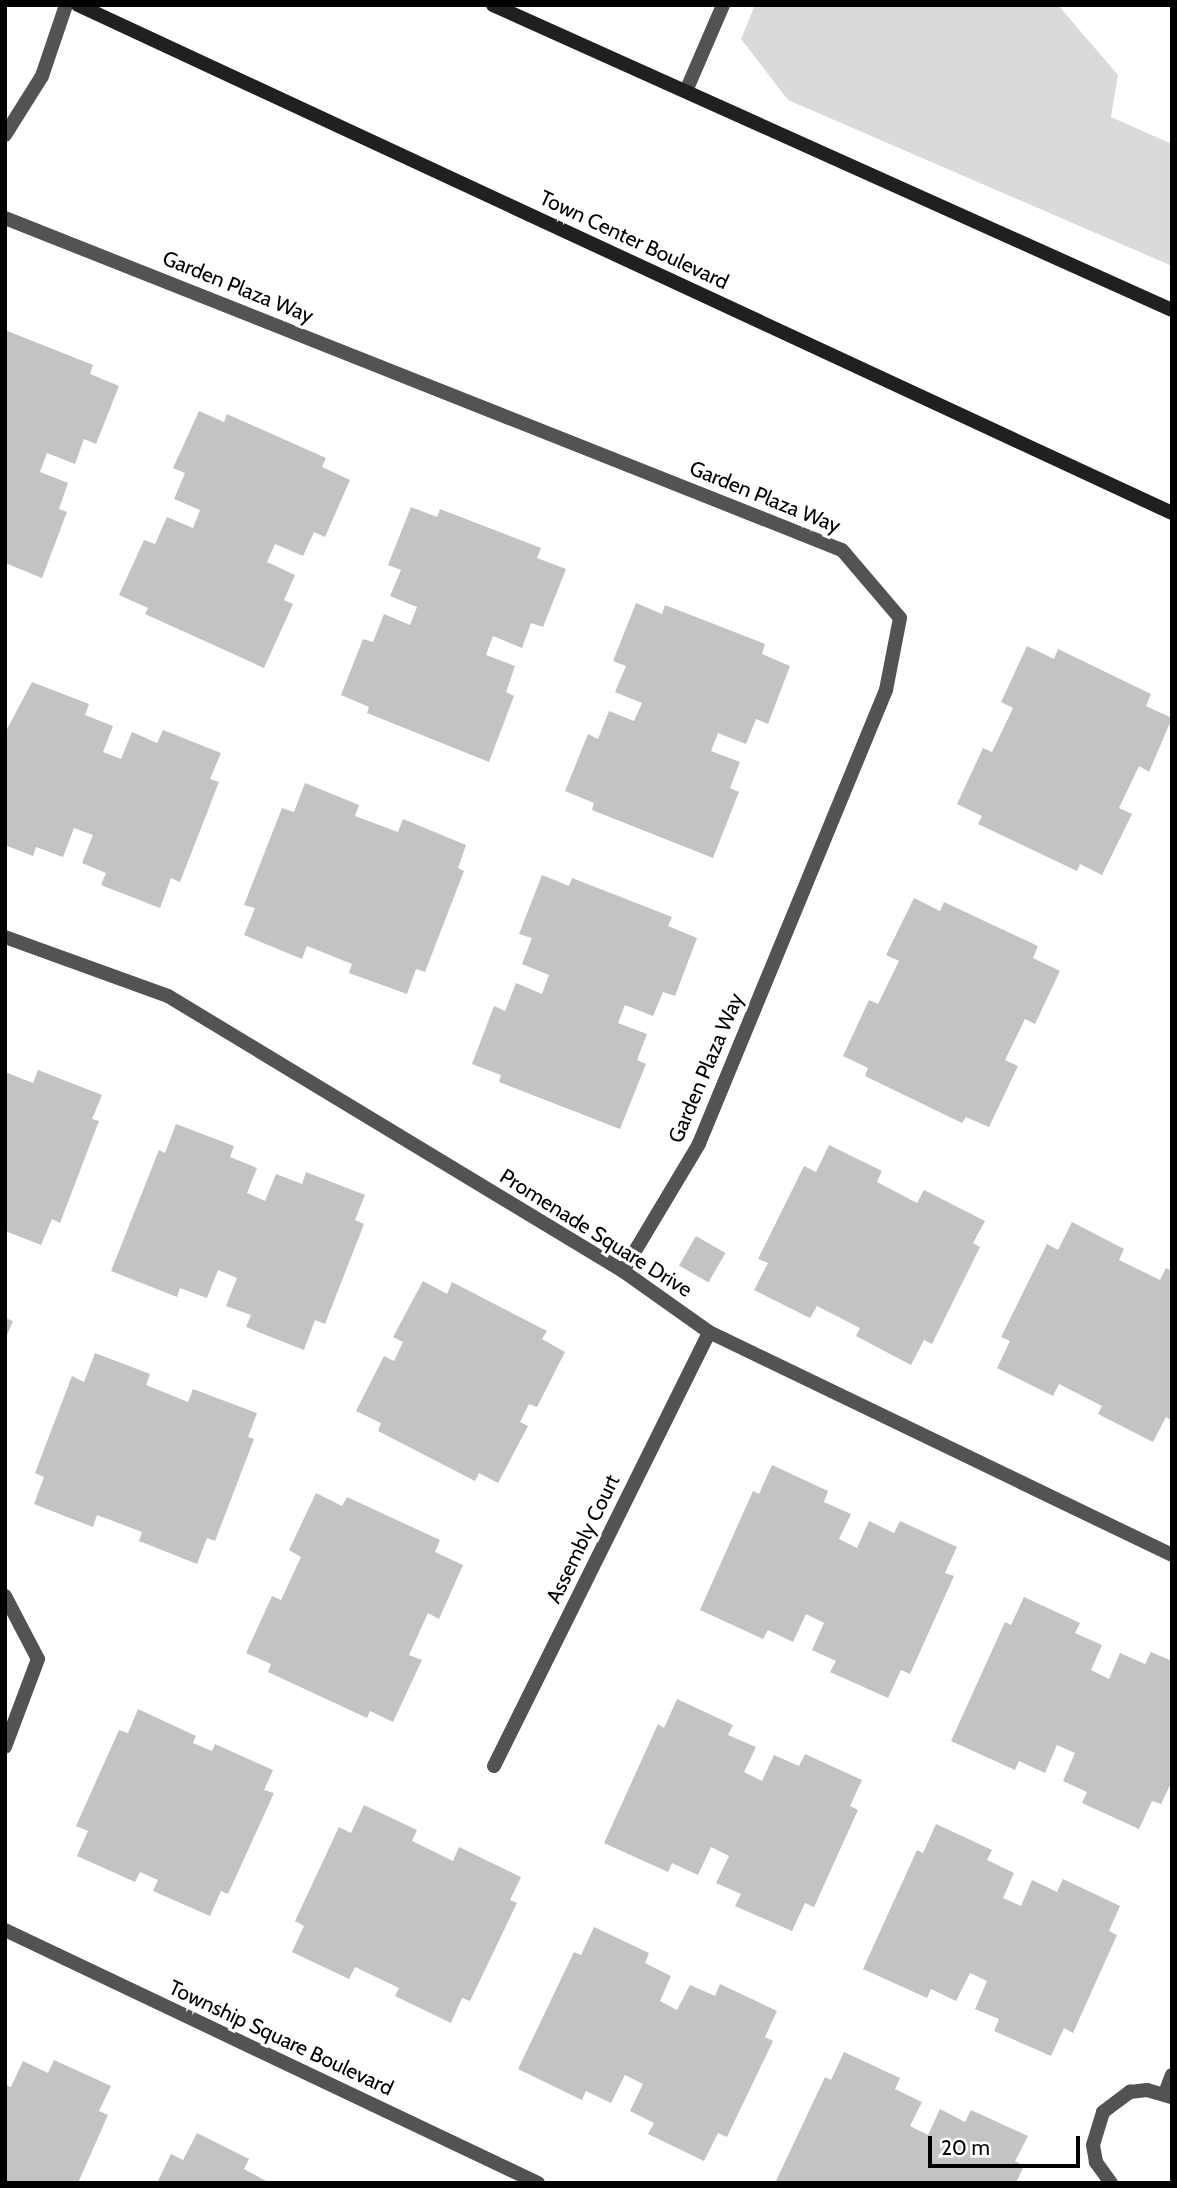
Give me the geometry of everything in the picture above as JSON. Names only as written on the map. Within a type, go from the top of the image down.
[{"type":"main road","name":"Town Center Boulevard","points":[[78,5],[1172,513]]},
{"type":"main road","points":[[493,5],[1172,310]]},
{"type":"street","points":[[5,135],[42,76],[66,5]]},
{"type":"street","points":[[686,91],[723,5]]},
{"type":"street","name":"Garden Plaza Way","points":[[5,218],[842,550],[900,618],[886,690],[699,1144],[623,1271]]},
{"type":"street","name":"Promenade Square Drive","points":[[5,937],[168,996],[623,1271],[709,1332],[1172,1555]]},
{"type":"street","name":"Assembly Court","points":[[494,1766],[709,1332]]},
{"type":"street","points":[[5,1596],[38,1659],[5,1747]]},
{"type":"street","name":"Township Square Boulevard","points":[[5,1930],[538,2183]]},
{"type":"street","points":[[1111,2183],[1096,2162],[1093,2145],[1103,2112],[1130,2092],[1168,2095],[1172,2075]]},
{"type":"shaded area","points":[[755,5],[1058,5],[1118,75],[1111,117],[1172,144],[1172,266],[788,100],[741,39]]},
{"type":"building","points":[[5,330],[93,365],[90,374],[119,386],[96,444],[84,439],[75,464],[47,453],[40,472],[68,483],[59,509],[67,512],[42,578],[5,563]]},
{"type":"building","points":[[199,411],[224,422],[227,414],[326,458],[322,467],[350,480],[325,537],[314,532],[303,556],[275,544],[267,562],[295,575],[284,600],[293,604],[264,668],[145,614],[148,608],[119,595],[144,540],[155,544],[167,517],[193,528],[200,510],[174,499],[185,473],[173,468]]},
{"type":"building","points":[[411,507],[437,517],[440,509],[541,548],[537,558],[566,569],[543,627],[531,623],[522,648],[493,636],[486,655],[515,666],[506,692],[514,696],[489,762],[367,713],[369,707],[341,695],[363,639],[373,642],[384,614],[410,625],[417,607],[390,596],[401,570],[388,565]]},
{"type":"building","points":[[636,603],[662,614],[665,605],[765,644],[762,654],[790,666],[768,724],[756,719],[746,744],[718,733],[711,751],[740,762],[730,788],[739,792],[713,858],[592,810],[594,803],[565,791],[588,734],[598,739],[609,711],[634,721],[642,703],[615,692],[626,666],[613,661]]},
{"type":"building","points":[[1027,646],[1054,659],[1058,649],[1151,694],[1146,706],[1172,718],[1149,772],[1139,766],[1119,808],[1132,814],[1102,875],[1080,864],[1077,871],[978,824],[982,816],[957,804],[983,748],[992,752],[1013,708],[1001,702]]},
{"type":"building","points":[[32,682],[89,704],[85,715],[113,726],[103,752],[121,759],[132,732],[157,743],[163,730],[221,753],[210,779],[219,782],[180,882],[171,878],[160,908],[101,885],[106,873],[82,863],[93,835],[74,828],[63,857],[36,847],[33,856],[5,845],[5,733]]},
{"type":"building","points":[[305,783],[359,805],[355,816],[398,832],[403,819],[466,845],[458,868],[464,871],[425,972],[416,969],[407,994],[349,973],[352,964],[307,946],[302,959],[244,935],[255,908],[244,905],[282,808],[294,812]]},
{"type":"building","points":[[542,875],[569,886],[572,878],[672,917],[668,926],[697,938],[675,996],[663,992],[653,1016],[625,1005],[618,1023],[647,1034],[637,1060],[646,1064],[620,1129],[499,1082],[501,1075],[472,1064],[494,1006],[505,1011],[516,983],[542,994],[549,975],[522,964],[532,938],[519,934]]},
{"type":"building","points":[[914,898],[940,911],[944,902],[1038,946],[1033,958],[1060,971],[1035,1024],[1025,1019],[1005,1060],[1018,1066],[989,1127],[966,1117],[962,1123],[865,1076],[868,1068],[843,1056],[869,1000],[878,1004],[899,961],[886,955]]},
{"type":"building","points":[[38,1070],[102,1095],[92,1119],[99,1121],[60,1223],[52,1219],[41,1245],[5,1231],[5,1072],[33,1083]]},
{"type":"building","points":[[176,1124],[234,1146],[230,1157],[257,1168],[247,1193],[265,1201],[276,1174],[302,1184],[306,1172],[365,1195],[355,1220],[364,1224],[325,1324],[315,1320],[304,1350],[246,1327],[251,1315],[226,1306],[237,1278],[218,1270],[207,1298],[180,1288],[177,1297],[111,1271],[159,1150],[165,1153]]},
{"type":"building","points":[[829,1145],[882,1171],[877,1182],[917,1203],[924,1190],[985,1221],[973,1243],[980,1247],[932,1344],[924,1340],[911,1365],[856,1336],[860,1328],[817,1306],[810,1318],[754,1290],[768,1263],[758,1259],[804,1166],[816,1172]]},
{"type":"building","points":[[1072,1222],[1124,1249],[1119,1260],[1160,1280],[1166,1268],[1172,1271],[1172,1421],[1166,1417],[1153,1442],[1098,1414],[1102,1406],[1059,1384],[1053,1396],[997,1368],[1010,1341],[1001,1337],[1047,1244],[1058,1250]]},
{"type":"building","points":[[696,1236],[725,1253],[708,1282],[679,1265]]},
{"type":"building","points":[[423,1281],[447,1294],[452,1282],[547,1331],[542,1339],[565,1352],[537,1407],[529,1404],[520,1422],[528,1426],[498,1483],[479,1473],[475,1481],[378,1431],[381,1423],[356,1411],[384,1356],[394,1361],[403,1342],[393,1337]]},
{"type":"building","points":[[5,1318],[13,1321],[5,1340]]},
{"type":"building","points":[[95,1353],[150,1374],[146,1385],[188,1402],[193,1389],[257,1413],[248,1437],[254,1439],[215,1541],[207,1538],[197,1564],[139,1541],[142,1532],[97,1515],[93,1527],[34,1504],[44,1477],[35,1473],[72,1376],[84,1382]]},
{"type":"building","points":[[772,1465],[828,1491],[824,1502],[851,1514],[839,1539],[857,1548],[869,1521],[894,1533],[900,1521],[957,1547],[945,1573],[954,1576],[910,1674],[901,1670],[888,1698],[830,1672],[836,1661],[812,1650],[824,1623],[806,1614],[793,1642],[768,1630],[763,1639],[700,1610],[753,1491],[759,1494]]},
{"type":"building","points":[[316,1493],[342,1506],[347,1497],[440,1540],[435,1552],[463,1565],[439,1619],[428,1613],[409,1655],[422,1660],[393,1722],[370,1711],[367,1718],[268,1672],[271,1664],[246,1653],[272,1596],[281,1600],[301,1557],[289,1550]]},
{"type":"building","points":[[1024,1597],[1080,1623],[1075,1633],[1102,1645],[1091,1670],[1109,1679],[1120,1653],[1145,1664],[1151,1652],[1172,1661],[1172,1781],[1161,1804],[1152,1801],[1139,1829],[1082,1803],[1087,1792],[1063,1781],[1075,1753],[1057,1745],[1045,1773],[1019,1761],[1015,1770],[951,1741],[1005,1622],[1011,1625]]},
{"type":"building","points":[[677,1699],[733,1725],[728,1735],[756,1747],[744,1772],[762,1781],[774,1755],[799,1766],[805,1754],[862,1780],[850,1806],[858,1810],[814,1907],[805,1903],[792,1931],[735,1906],[741,1894],[716,1883],[729,1856],[711,1847],[698,1875],[672,1863],[668,1872],[604,1843],[658,1724],[664,1728]]},
{"type":"building","points":[[138,1709],[196,1736],[193,1743],[212,1751],[215,1744],[273,1770],[264,1790],[274,1793],[228,1894],[221,1891],[210,1916],[153,1891],[158,1880],[140,1872],[135,1882],[77,1856],[88,1831],[76,1826],[119,1730],[128,1733]]},
{"type":"building","points":[[364,1805],[417,1830],[412,1841],[453,1861],[459,1847],[521,1877],[510,1900],[517,1903],[470,2001],[462,1998],[451,2023],[395,1996],[399,1988],[355,1967],[349,1979],[292,1952],[304,1926],[295,1921],[339,1827],[351,1833]]},
{"type":"building","points":[[936,1824],[992,1850],[987,1860],[1014,1873],[1003,1898],[1021,1906],[1032,1880],[1057,1892],[1063,1879],[1120,1906],[1109,1931],[1117,1935],[1073,2033],[1064,2028],[1051,2056],[994,2031],[999,2019],[975,2009],[987,1981],[970,1973],[956,2001],[931,1989],[927,1998],[863,1969],[917,1850],[923,1853]]},
{"type":"building","points":[[594,1927],[649,1953],[645,1963],[671,1976],[660,2001],[677,2010],[690,1985],[715,1996],[720,1984],[777,2011],[765,2037],[773,2041],[727,2137],[718,2133],[704,2161],[648,2134],[654,2123],[630,2111],[643,2084],[625,2075],[611,2103],[586,2091],[582,2100],[518,2069],[574,1952],[581,1955]]},
{"type":"building","points":[[844,2052],[900,2078],[895,2089],[922,2102],[910,2126],[928,2135],[940,2109],[965,2122],[971,2110],[1028,2136],[1015,2161],[1024,2166],[1016,2183],[775,2183],[825,2077],[831,2080]]},
{"type":"building","points":[[54,2060],[111,2086],[99,2111],[108,2115],[78,2183],[5,2183],[5,2085],[11,2087],[23,2061],[48,2073]]},
{"type":"building","points":[[197,2133],[249,2159],[244,2169],[270,2183],[157,2183],[171,2154],[183,2160]]}]
